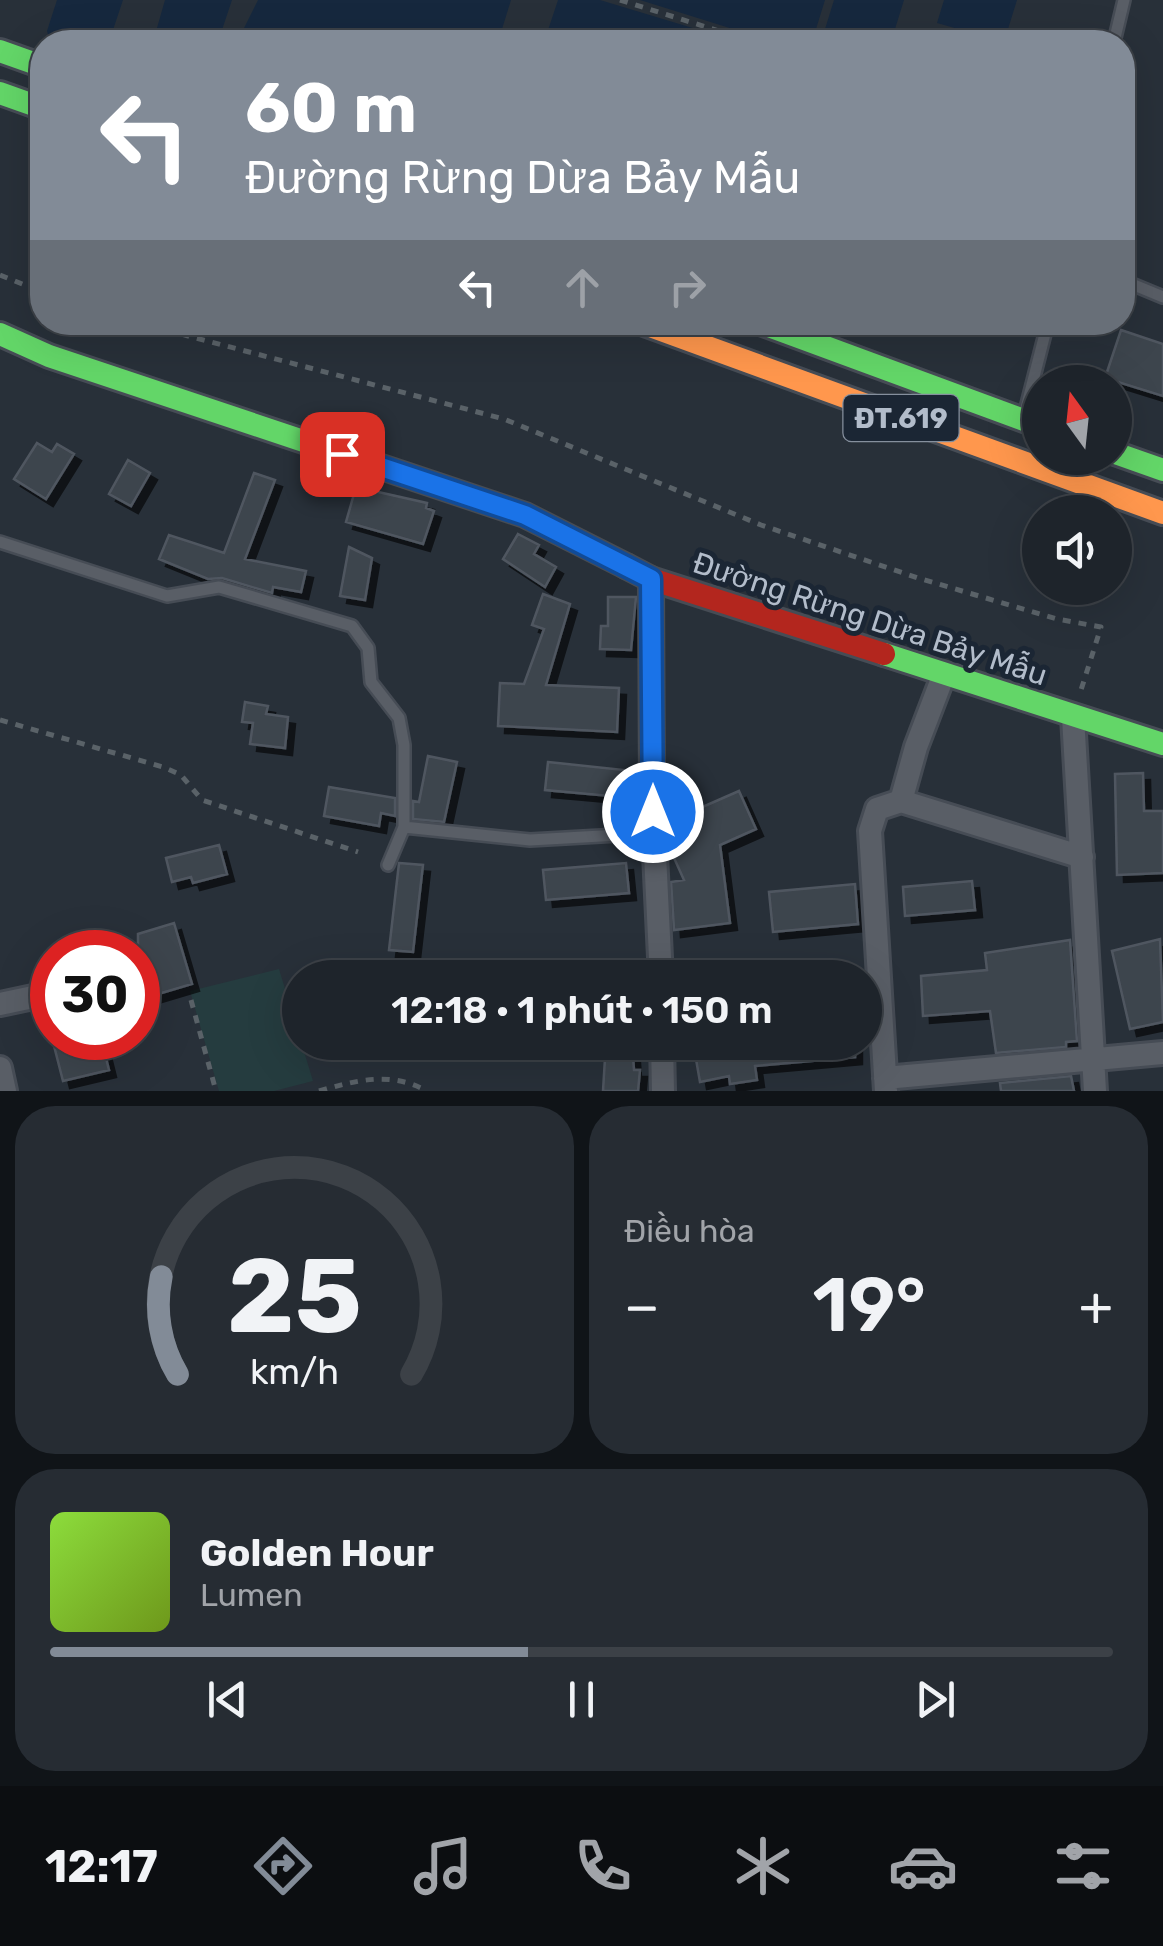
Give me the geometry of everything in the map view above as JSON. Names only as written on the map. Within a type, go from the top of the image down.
[{"type":"street","points":[[0,51],[30,62]]},
{"type":"street","points":[[0,93],[30,104]]},
{"type":"street","name":"Đường Rừng Dừa Bảy Mẫu","points":[[0,334],[49,356],[525,515],[651,579],[1163,744]]},
{"type":"street","name":"ĐT.619","points":[[675,335],[1163,513]]},
{"type":"street","name":"ĐT.619","points":[[793,335],[1022,419]]},
{"type":"street","points":[[1009,457],[1022,438]]},
{"type":"street","points":[[1132,459],[1163,470]]},
{"type":"street","points":[[651,579],[654,832],[660,960]]},
{"type":"street","points":[[901,801],[916,747],[944,674]]},
{"type":"street","points":[[1073,717],[1095,1091]]},
{"type":"street","points":[[1082,857],[901,801],[877,809],[870,830],[886,1085],[1090,1057],[1163,1053]]},
{"type":"street","points":[[0,1004],[30,997]]},
{"type":"street","points":[[662,1060],[663,1091]]},
{"type":"street","points":[[0,1068],[5,1091]]},
{"type":"lane","points":[[1117,30],[1124,0]]},
{"type":"lane","points":[[1135,285],[1163,297]]},
{"type":"lane","points":[[1041,365],[1046,335]]},
{"type":"lane","points":[[0,542],[167,596],[220,587],[352,626],[368,648],[372,682],[399,718],[404,745],[404,828],[388,865]]},
{"type":"lane","points":[[404,828],[530,840],[654,832]]},
{"type":"path","points":[[620,0],[716,30]]},
{"type":"path","points":[[0,275],[30,287]]},
{"type":"path","points":[[184,335],[504,419],[761,524],[918,578],[1057,619],[1101,627],[1073,717]]},
{"type":"path","points":[[0,720],[163,767],[181,775],[202,800],[358,852]]},
{"type":"path","points":[[192,1000],[216,1091]]},
{"type":"path","points":[[319,1091],[367,1078],[408,1081],[427,1091]]},
{"type":"green space","points":[[279,969],[282,1060],[307,1060],[313,1081],[274,1091],[219,1091],[190,991]]},
{"type":"water","points":[[57,0],[123,0],[113,30],[47,30]]},
{"type":"water","points":[[165,0],[232,0],[222,30],[156,30]]},
{"type":"water","points":[[258,0],[511,0],[502,30],[243,30]]},
{"type":"water","points":[[558,0],[600,0],[699,30],[548,30]]},
{"type":"water","points":[[640,0],[825,0],[816,30],[736,30]]},
{"type":"water","points":[[834,0],[904,0],[895,30],[825,30]]},
{"type":"water","points":[[944,0],[1017,0],[1008,30],[962,30],[937,23]]},
{"type":"building","points":[[1119,335],[1135,335],[1163,344],[1163,396],[1132,386],[1132,365],[1109,365]]},
{"type":"building","points":[[37,443],[52,452],[57,444],[74,454],[46,499],[14,479]]},
{"type":"building","points":[[128,460],[150,473],[131,506],[109,494]]},
{"type":"building","points":[[254,473],[275,480],[245,559],[306,571],[301,592],[273,587],[272,593],[222,578],[208,579],[159,559],[169,535],[224,553]]},
{"type":"building","points":[[356,487],[427,503],[426,508],[434,511],[423,544],[346,522]]},
{"type":"building","points":[[518,534],[539,545],[534,554],[556,567],[545,587],[503,559]]},
{"type":"building","points":[[349,547],[372,558],[365,600],[340,596]]},
{"type":"building","points":[[543,594],[570,604],[546,685],[619,688],[617,732],[498,726],[500,683],[524,684],[544,629],[532,625]]},
{"type":"building","points":[[608,597],[636,597],[631,650],[600,649],[601,626],[608,626]]},
{"type":"building","points":[[245,702],[268,706],[266,714],[288,717],[285,748],[250,744],[253,723],[242,722]]},
{"type":"building","points":[[428,756],[457,762],[444,822],[413,819],[413,801],[419,802]]},
{"type":"building","points":[[548,762],[624,770],[621,797],[545,790]]},
{"type":"building","points":[[1143,773],[1144,811],[1163,811],[1163,873],[1117,875],[1115,774]]},
{"type":"building","points":[[329,787],[395,798],[395,816],[381,813],[379,826],[324,816]]},
{"type":"building","points":[[739,791],[756,829],[720,845],[730,923],[674,930],[671,882],[684,880],[670,849],[668,822]]},
{"type":"building","points":[[219,845],[227,874],[193,883],[191,877],[172,882],[166,858]]},
{"type":"building","points":[[399,863],[423,865],[413,952],[389,950]]},
{"type":"building","points":[[626,863],[629,893],[546,900],[543,870]]},
{"type":"building","points":[[972,881],[975,910],[905,916],[903,887]]},
{"type":"building","points":[[855,884],[858,924],[773,932],[769,892]]},
{"type":"building","points":[[174,923],[192,984],[160,993],[160,930],[151,930]]},
{"type":"building","points":[[1160,939],[1163,1022],[1130,1029],[1112,951]]},
{"type":"building","points":[[1070,940],[1077,1041],[1066,1042],[1066,1047],[996,1053],[990,1011],[923,1016],[921,976],[987,970],[985,953]]},
{"type":"building","points":[[58,1060],[106,1060],[109,1070],[63,1081]]},
{"type":"building","points":[[605,1060],[633,1060],[634,1070],[640,1070],[638,1091],[603,1091]]},
{"type":"building","points":[[696,1060],[822,1060],[755,1066],[757,1080],[730,1084],[729,1076],[700,1082]]},
{"type":"building","points":[[1071,1076],[1074,1091],[1001,1091],[1000,1083]]},
{"type":"traffic: fast","points":[[0,51],[30,62]]},
{"type":"traffic: fast","points":[[0,93],[30,104]]},
{"type":"traffic: fast","points":[[0,334],[49,356],[525,515],[626,566]]},
{"type":"traffic: fast","points":[[793,335],[1022,419]]},
{"type":"traffic: fast","points":[[1132,459],[1163,470]]},
{"type":"traffic: fast","points":[[884,654],[1163,744]]},
{"type":"traffic: slow","points":[[675,335],[1163,513]]},
{"type":"traffic: jam","points":[[626,566],[651,579],[884,654]]},
{"type":"route","points":[[342,454],[525,515],[651,579],[653,812]]}]
